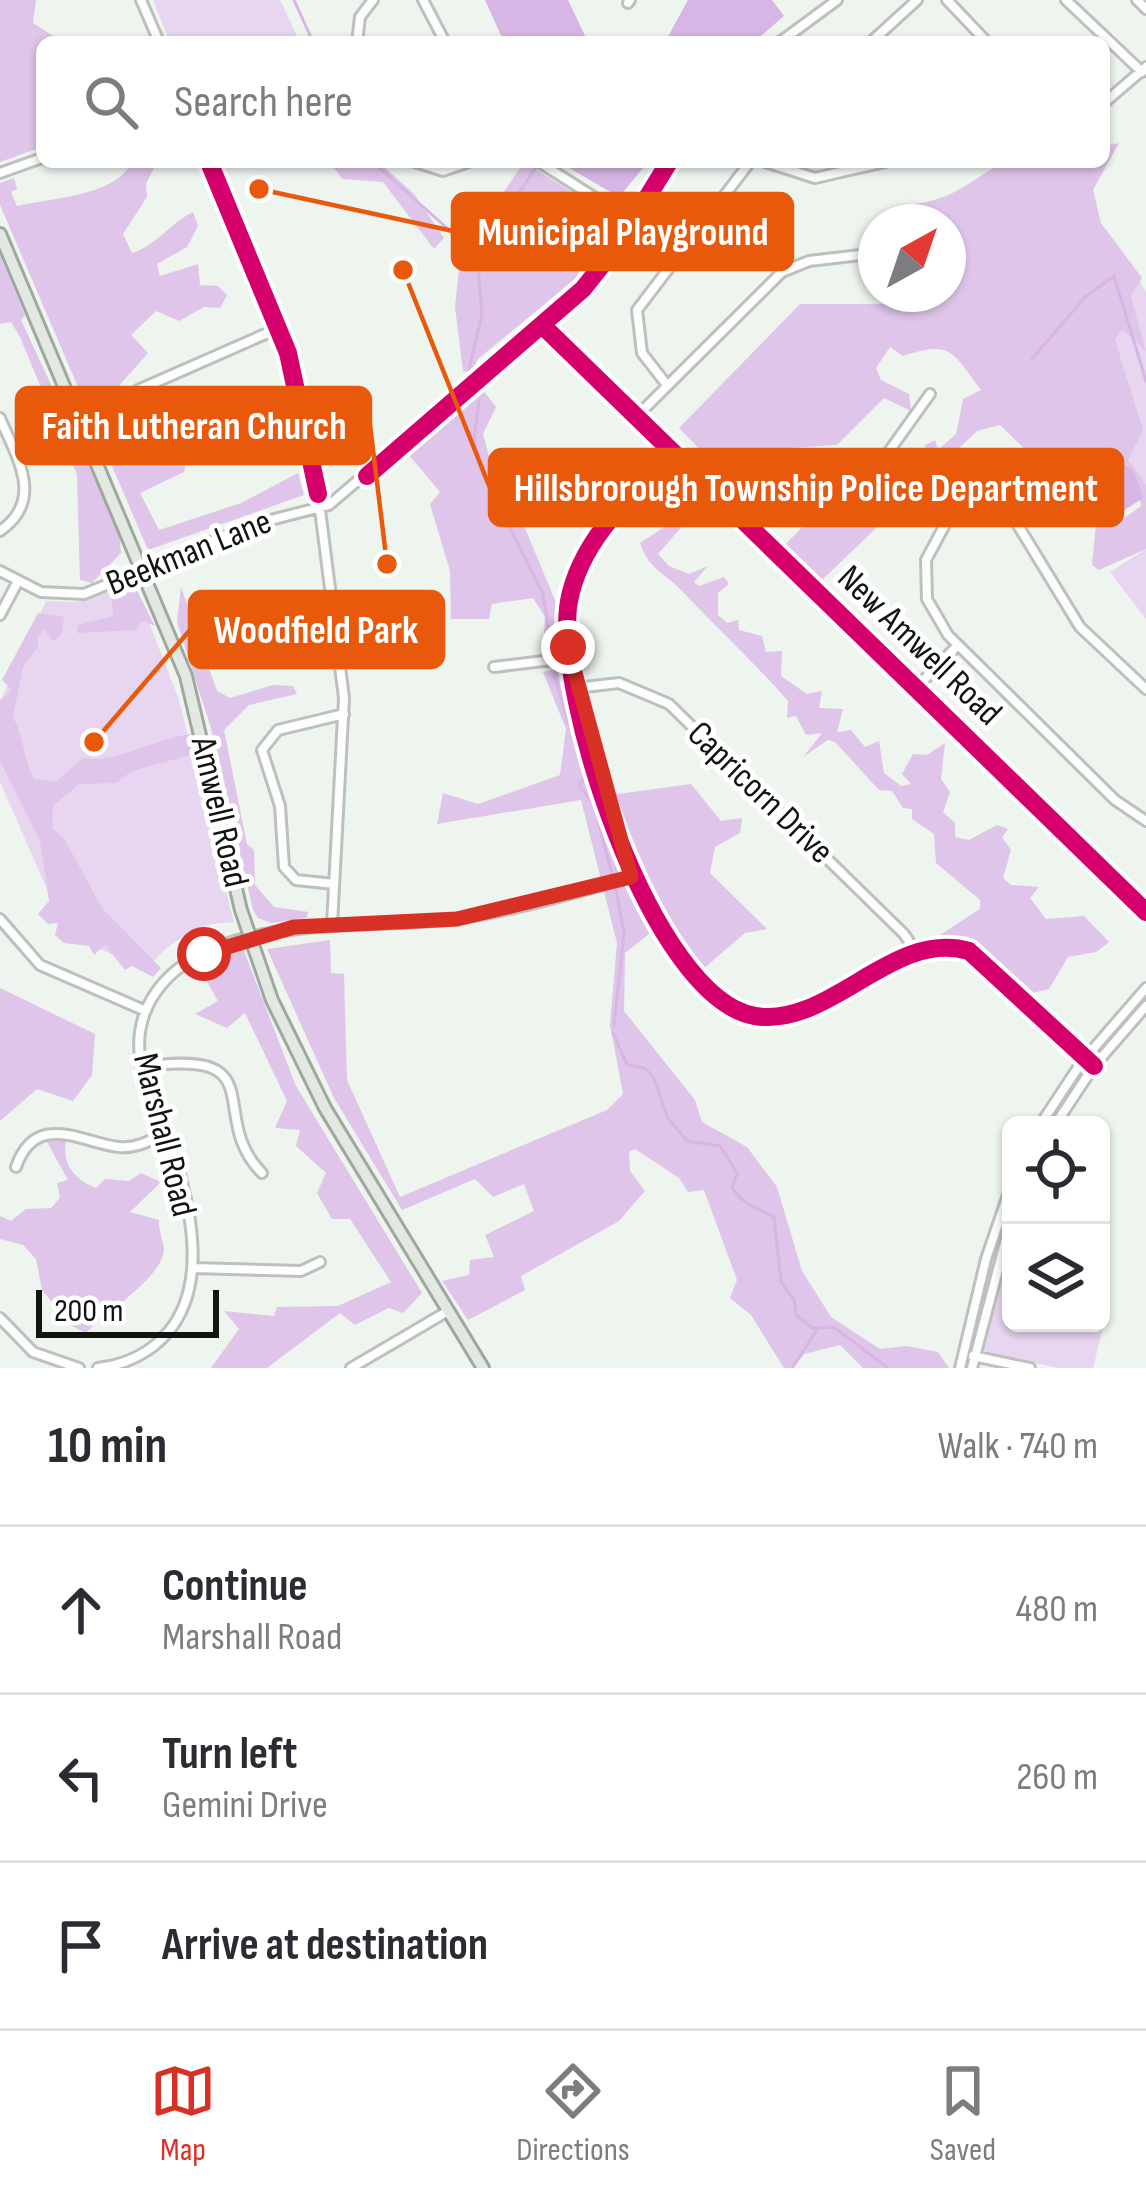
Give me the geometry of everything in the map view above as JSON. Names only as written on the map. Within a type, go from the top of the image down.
[{"type":"main road","name":"Amwell Road","points":[[0,234],[145,571],[195,705],[250,938],[306,1074],[483,1368]]},
{"type":"street","points":[[141,0],[156,36]]},
{"type":"street","points":[[358,36],[360,17],[373,0]]},
{"type":"street","points":[[423,0],[442,36]]},
{"type":"street","points":[[789,36],[837,0]]},
{"type":"street","points":[[877,36],[916,0]]},
{"type":"street","points":[[947,0],[981,36]]},
{"type":"street","points":[[1066,0],[1107,36]]},
{"type":"street","points":[[1137,0],[1146,9]]},
{"type":"street","points":[[1110,39],[1144,69],[1110,98]]},
{"type":"street","points":[[0,173],[36,160]]},
{"type":"street","points":[[212,168],[279,328],[303,411],[320,508],[344,714],[332,926]]},
{"type":"street","points":[[548,168],[633,222]]},
{"type":"street","name":"Beekman Lane","points":[[0,571],[17,583],[75,596],[255,524],[320,508],[340,498],[584,289],[665,168]]},
{"type":"street","points":[[667,385],[642,352],[637,310],[745,168]]},
{"type":"street","points":[[781,168],[806,177],[863,168]]},
{"type":"street","points":[[843,168],[844,173]]},
{"type":"street","points":[[636,417],[782,272],[809,260],[858,255]]},
{"type":"street","name":"New Amwell Road","points":[[543,326],[1146,913]]},
{"type":"street","points":[[138,390],[279,328]]},
{"type":"street","points":[[749,527],[792,487],[854,481],[875,471],[930,394]]},
{"type":"street","points":[[0,418],[27,487],[20,514],[0,532]]},
{"type":"street","points":[[674,454],[604,526],[586,554],[568,604],[569,658],[631,877],[670,944],[720,997],[747,1014],[792,1012],[916,953],[951,947],[976,955],[1094,1066]]},
{"type":"street","points":[[1146,689],[1092,642],[1022,525],[997,502],[993,480],[985,473],[975,480],[969,503],[936,533],[925,570],[932,612],[958,645],[1115,800],[1146,821]]},
{"type":"street","points":[[969,503],[997,502]]},
{"type":"street","points":[[0,615],[17,583]]},
{"type":"street","points":[[915,689],[958,645]]},
{"type":"street","points":[[494,667],[569,658]]},
{"type":"street","name":"Capricorn Drive","points":[[577,688],[619,683],[662,699],[904,934],[916,953]]},
{"type":"street","points":[[334,884],[302,881],[284,867],[280,806],[262,750],[278,730],[344,714]]},
{"type":"street","name":"Marshall Road","points":[[98,1368],[133,1359],[162,1339],[187,1301],[194,1268],[166,1133],[141,1067],[146,1011],[178,969],[250,938],[332,926],[457,919],[631,877]]},
{"type":"street","points":[[1,925],[22,950],[51,971],[146,1011]]},
{"type":"street","points":[[1046,1116],[1085,1058],[1146,988]]},
{"type":"street","points":[[1061,1116],[1094,1066],[1146,1006]]},
{"type":"street","points":[[141,1067],[193,1060],[222,1075],[233,1094],[249,1155],[262,1173]]},
{"type":"street","points":[[16,1167],[26,1150],[55,1133],[80,1133],[124,1148],[166,1133]]},
{"type":"street","points":[[960,1368],[1002,1218]]},
{"type":"street","points":[[972,1368],[1010,1224]]},
{"type":"street","points":[[194,1268],[301,1271],[320,1262]]},
{"type":"street","points":[[351,1368],[448,1311]]},
{"type":"street","points":[[0,1318],[33,1352],[79,1368]]},
{"type":"street","points":[[963,1354],[1030,1368]]},
{"type":"shaded area","points":[[0,0],[36,0],[33,23],[54,36],[36,36],[36,149],[0,162]]},
{"type":"shaded area","points":[[153,0],[280,0],[297,36],[168,36]]},
{"type":"shaded area","points":[[485,0],[568,0],[585,36],[501,36]]},
{"type":"shaded area","points":[[688,0],[772,0],[784,16],[761,36],[668,36]]},
{"type":"shaded area","points":[[128,168],[154,168],[146,184],[147,197],[123,234],[132,253],[193,212],[198,226],[187,247],[157,264],[160,276],[198,264],[200,285],[218,286],[227,295],[220,308],[204,307],[179,321],[156,311],[131,335],[148,353],[111,395],[93,401],[115,450],[165,437],[190,440],[184,472],[140,493],[159,530],[241,503],[298,473],[304,495],[148,550],[0,205],[0,183],[14,178],[17,189],[11,192],[17,206],[98,189]]},
{"type":"shaded area","points":[[334,168],[386,168],[414,194],[444,238],[434,249],[383,182],[342,179]]},
{"type":"shaded area","points":[[520,168],[534,168],[618,221],[575,279],[478,359],[472,372],[463,371],[455,307],[460,261],[481,244],[453,217],[499,199]]},
{"type":"shaded area","points":[[569,168],[643,168],[619,197]]},
{"type":"shaded area","points":[[994,168],[1105,168],[1093,190],[1101,223],[1142,278],[1131,296],[1146,351],[1122,329],[1115,340],[1143,430],[1128,460],[1146,484],[1146,549],[1099,570],[1092,565],[1096,524],[1113,526],[1141,506],[1134,471],[1126,464],[1060,483],[1000,425],[977,431],[820,582],[784,546],[806,523],[876,514],[926,461],[925,445],[935,440],[938,450],[956,434],[963,399],[981,390],[956,358],[932,349],[903,356],[890,347],[876,368],[881,380],[909,394],[911,411],[884,398],[837,445],[773,449],[755,465],[721,471],[679,428],[800,304],[858,304],[858,312],[966,312],[966,204],[914,204],[965,186]]},
{"type":"shaded area","points":[[0,255],[25,315],[21,320],[119,531],[121,553],[92,583],[80,580],[77,475],[20,337],[11,322],[0,324]]},
{"type":"shaded area","points":[[1140,281],[1146,292],[1146,484],[1128,460],[1115,340],[1121,328],[1145,349],[1131,296]]},
{"type":"shaded area","points":[[482,389],[496,407],[483,434],[498,490],[522,521],[560,612],[551,652],[543,650],[545,617],[533,598],[492,604],[489,619],[451,619],[450,571],[430,504],[440,492],[408,454]]},
{"type":"shaded area","points":[[1123,462],[1134,471],[1143,498],[1114,517],[1097,501],[1107,467]]},
{"type":"shaded area","points":[[684,514],[685,523],[658,554],[669,566],[689,574],[708,566],[694,582],[699,586],[724,577],[729,584],[718,593],[718,615],[727,623],[738,620],[739,630],[762,636],[766,652],[782,651],[781,676],[807,694],[822,691],[819,708],[843,709],[837,732],[851,730],[865,747],[879,741],[884,773],[901,786],[911,784],[902,774],[913,754],[927,755],[945,743],[941,779],[950,792],[943,812],[955,823],[955,837],[969,840],[997,825],[1008,829],[1002,837],[1011,850],[1003,878],[1011,885],[1039,887],[1030,898],[1046,919],[1084,916],[1109,942],[1096,952],[1068,957],[1049,989],[1032,993],[979,951],[940,935],[980,909],[980,900],[936,863],[934,834],[912,819],[912,809],[903,808],[892,791],[879,790],[835,742],[828,740],[803,757],[822,733],[806,735],[796,716],[787,718],[788,701],[648,559],[640,543]]},
{"type":"shaded area","points":[[1146,549],[1146,619],[1110,572]]},
{"type":"shaded area","points":[[134,584],[179,700],[234,923],[209,925],[184,936],[146,971],[68,933],[43,912],[54,905],[0,782],[0,702],[46,601],[76,602]]},
{"type":"shaded area","points":[[134,585],[155,626],[142,621],[136,630],[77,633],[78,625],[113,616],[111,594]]},
{"type":"shaded area","points":[[181,587],[217,691],[230,698],[273,685],[293,686],[297,694],[249,705],[224,730],[247,844],[254,850],[255,885],[274,907],[308,912],[307,918],[271,923],[253,910],[210,725],[177,622]]},
{"type":"shaded area","points":[[38,613],[64,617],[61,635],[53,641],[44,629],[38,637],[38,647],[23,667],[13,717],[34,779],[55,782],[84,758],[108,757],[193,734],[198,753],[132,771],[116,783],[79,784],[53,806],[52,828],[65,840],[102,908],[161,968],[153,977],[132,966],[125,970],[105,945],[94,955],[89,946],[64,943],[55,935],[58,923],[48,924],[38,914],[49,901],[40,840],[0,761],[0,700],[12,690],[2,680]]},
{"type":"shaded area","points":[[562,668],[596,797],[691,784],[721,821],[742,818],[740,833],[715,847],[710,873],[767,929],[745,933],[702,970],[663,923],[625,953],[624,1011],[695,1100],[702,1122],[747,1147],[777,1187],[802,1271],[831,1317],[880,1349],[907,1346],[938,1352],[949,1368],[863,1368],[840,1345],[804,1354],[793,1368],[784,1368],[751,1315],[730,1298],[737,1280],[704,1190],[688,1192],[679,1178],[635,1149],[629,1152],[630,1171],[645,1191],[619,1221],[521,1276],[525,1290],[468,1320],[442,1281],[469,1275],[470,1260],[494,1257],[485,1235],[534,1211],[524,1184],[493,1197],[475,1179],[402,1210],[334,1098],[267,949],[330,940],[331,973],[344,974],[347,1080],[400,1197],[607,1110],[623,1094],[610,1025],[617,943],[581,800],[437,824],[443,793],[478,804],[560,775],[566,729],[543,672]]},
{"type":"shaded area","points":[[242,946],[296,1086],[422,1293],[403,1313],[389,1308],[355,1325],[340,1313],[267,1368],[211,1368],[239,1329],[224,1311],[274,1316],[277,1307],[338,1306],[391,1282],[350,1219],[332,1219],[317,1193],[326,1173],[296,1146],[300,1130],[275,1128],[287,1101],[245,1013],[227,1028],[195,1014],[218,1001],[196,962]]},
{"type":"shaded area","points":[[0,988],[95,1034],[92,1075],[73,1101],[37,1089],[0,1121]]},
{"type":"shaded area","points":[[67,1138],[65,1155],[75,1175],[96,1188],[105,1179],[129,1181],[141,1173],[161,1182],[130,1212],[159,1220],[161,1259],[144,1283],[86,1333],[72,1326],[42,1290],[36,1259],[23,1245],[0,1239],[0,1216],[11,1221],[26,1209],[51,1208],[60,1198],[57,1183],[68,1180],[47,1142]]},
{"type":"shaded area","points":[[998,1283],[1002,1284],[1002,1332],[1102,1332],[1093,1368],[1059,1368],[981,1352]]},
{"type":"waterway","points":[[294,0],[310,36]]},
{"type":"waterway","points":[[380,168],[476,254]]},
{"type":"waterway","points":[[469,370],[482,314],[477,255],[535,169]]},
{"type":"waterway","points":[[1032,359],[1085,297],[1114,276],[1146,381]]},
{"type":"waterway","points":[[479,401],[474,437],[481,471],[543,594],[552,652]]},
{"type":"waterway","points":[[554,674],[585,778],[579,785],[594,806],[612,874]]},
{"type":"waterway","points":[[614,1026],[624,933],[616,890]]},
{"type":"waterway","points":[[613,1033],[627,1065],[644,1068],[653,1076],[668,1118],[687,1141],[720,1146],[737,1173],[732,1188],[747,1203],[774,1217],[781,1282],[794,1300],[796,1315],[812,1328],[834,1327],[888,1368]]},
{"type":"waterway","points":[[792,1368],[817,1330]]},
{"type":"cycle path","points":[[211,168],[288,353],[318,494]]},
{"type":"cycle path","points":[[367,476],[583,289],[618,245],[665,168]]},
{"type":"cycle path","points":[[543,326],[1146,912]]},
{"type":"cycle path","points":[[674,454],[610,520],[584,557],[569,601],[568,643],[593,766],[617,835],[646,900],[680,956],[716,997],[755,1016],[783,1016],[810,1008],[914,954],[941,948],[969,951],[1094,1066]]},
{"type":"place","name":"Municipal Playground","points":[[259,189]]},
{"type":"place","name":"Hillsbrorough Township Police Department","points":[[403,270]]},
{"type":"place","name":"Faith Lutheran Church","points":[[387,564]]},
{"type":"place","name":"Woodfield Park","points":[[94,742]]},
{"type":"route","points":[[204,954],[294,927],[457,919],[631,877],[568,647]]}]
